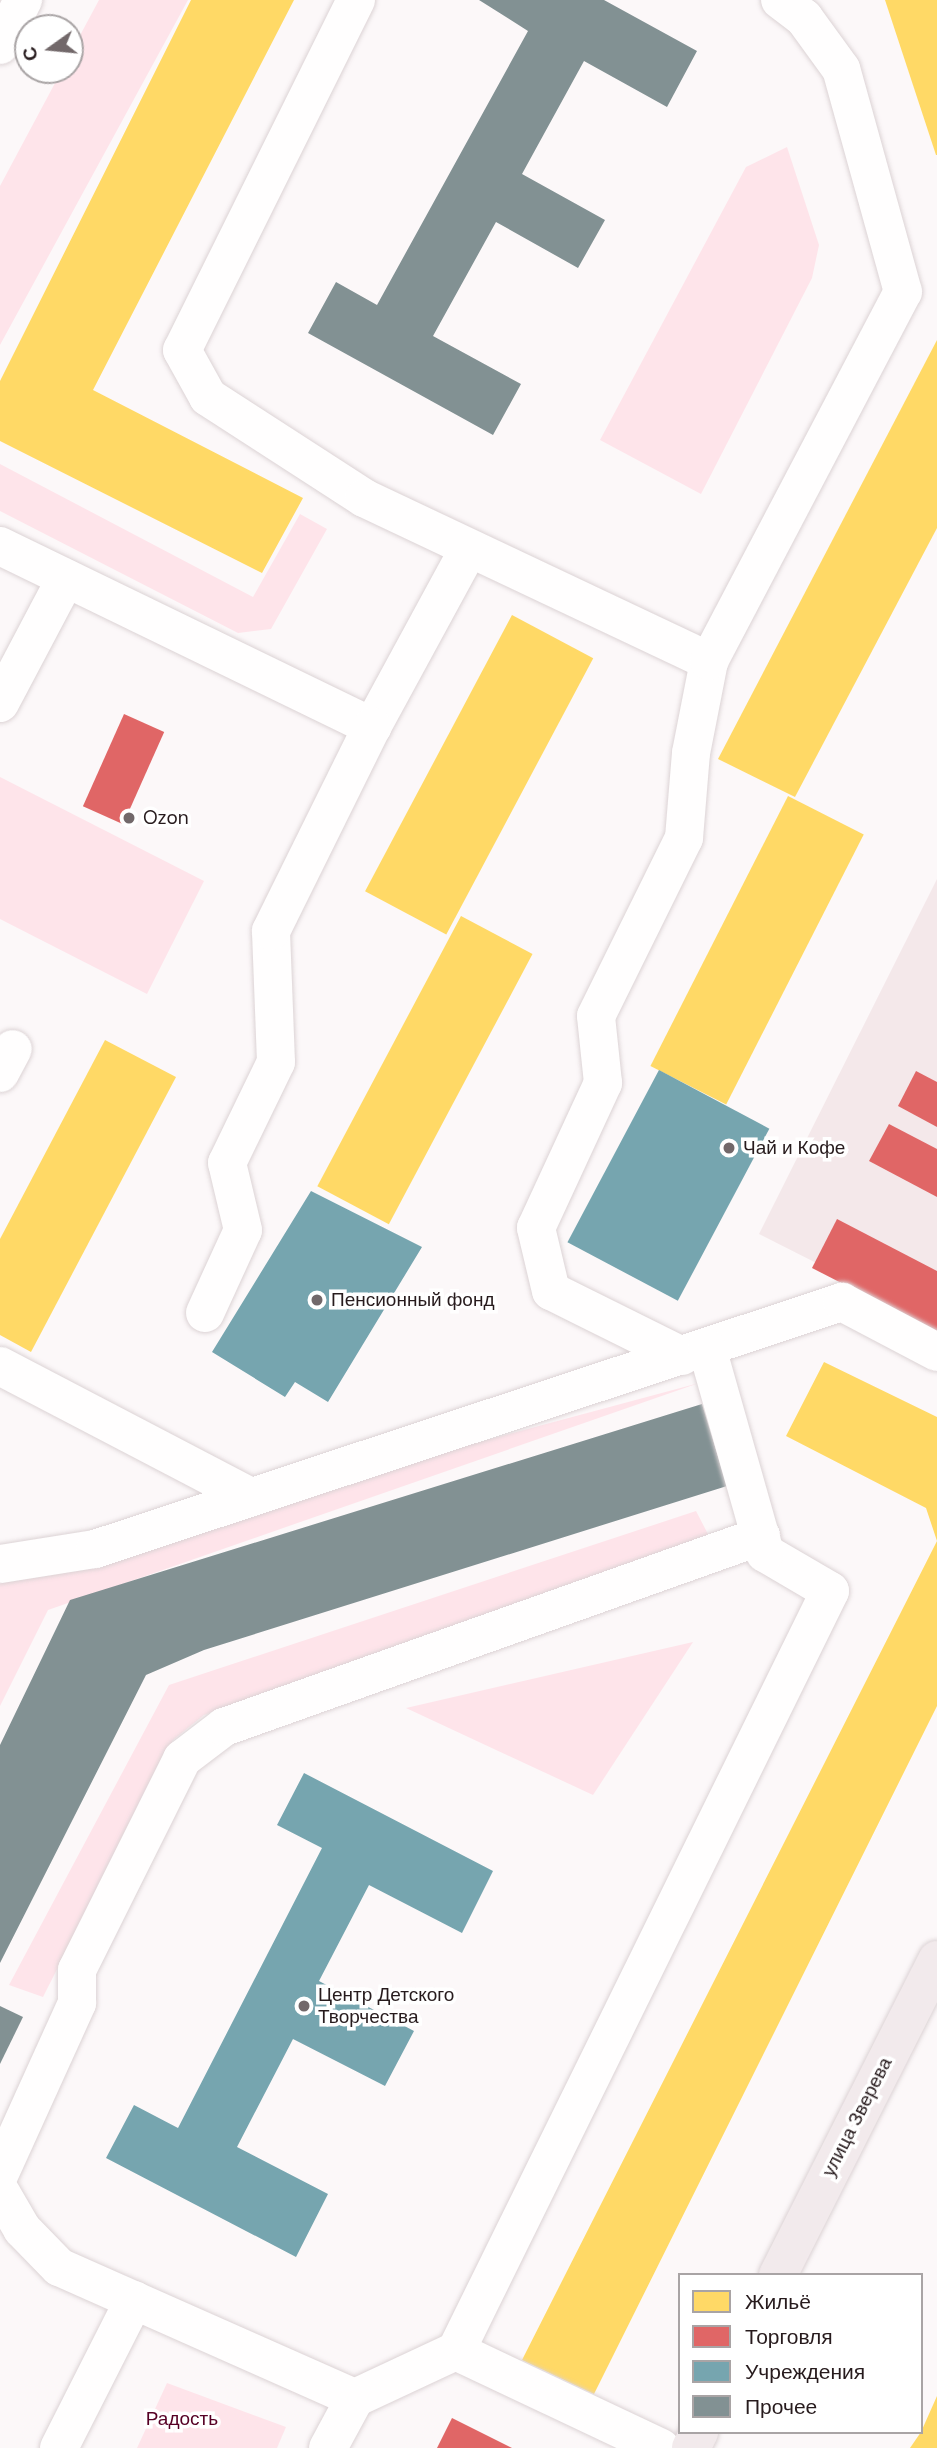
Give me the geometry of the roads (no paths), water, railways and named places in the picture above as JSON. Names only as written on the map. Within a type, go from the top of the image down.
[{"type":"main road","name":"улица Зверева","points":[[779,2273],[934,1973]]},
{"type":"street","points":[[0,45],[23,0]]},
{"type":"street","points":[[356,0],[182,350],[208,397],[364,498],[468,550],[709,661]]},
{"type":"street","points":[[328,2448],[355,2398],[456,2351],[830,1591],[765,1553],[695,1352],[551,1291],[536,1228],[603,1083],[596,1016],[684,838],[691,753],[709,661],[903,292],[841,69],[804,18],[780,0]]},
{"type":"street","points":[[0,546],[372,727]]},
{"type":"street","points":[[205,1313],[243,1230],[227,1163],[276,1062],[271,931],[372,727],[468,550]]},
{"type":"street","points":[[0,703],[66,578]]},
{"type":"street","points":[[0,1564],[95,1549],[842,1302],[937,1352]]},
{"type":"street","points":[[0,1366],[251,1497]]},
{"type":"street","points":[[0,2173],[77,2003],[76,1970],[183,1759],[224,1727],[761,1536]]},
{"type":"street","points":[[0,2192],[22,2229],[59,2267],[355,2398]]},
{"type":"street","points":[[59,2448],[134,2300]]},
{"type":"street","points":[[456,2351],[660,2448]]},
{"type":"place","name":"Ozon","points":[[129,818]]},
{"type":"place","name":"Чай и Кофе","points":[[729,1148]]},
{"type":"place","name":"Пенсионный фонд","points":[[317,1300]]},
{"type":"place","name":"Центр Детского Творчества","points":[[304,2006]]},
{"type":"park label","name":"Радость","points":[[182,2419]]}]
